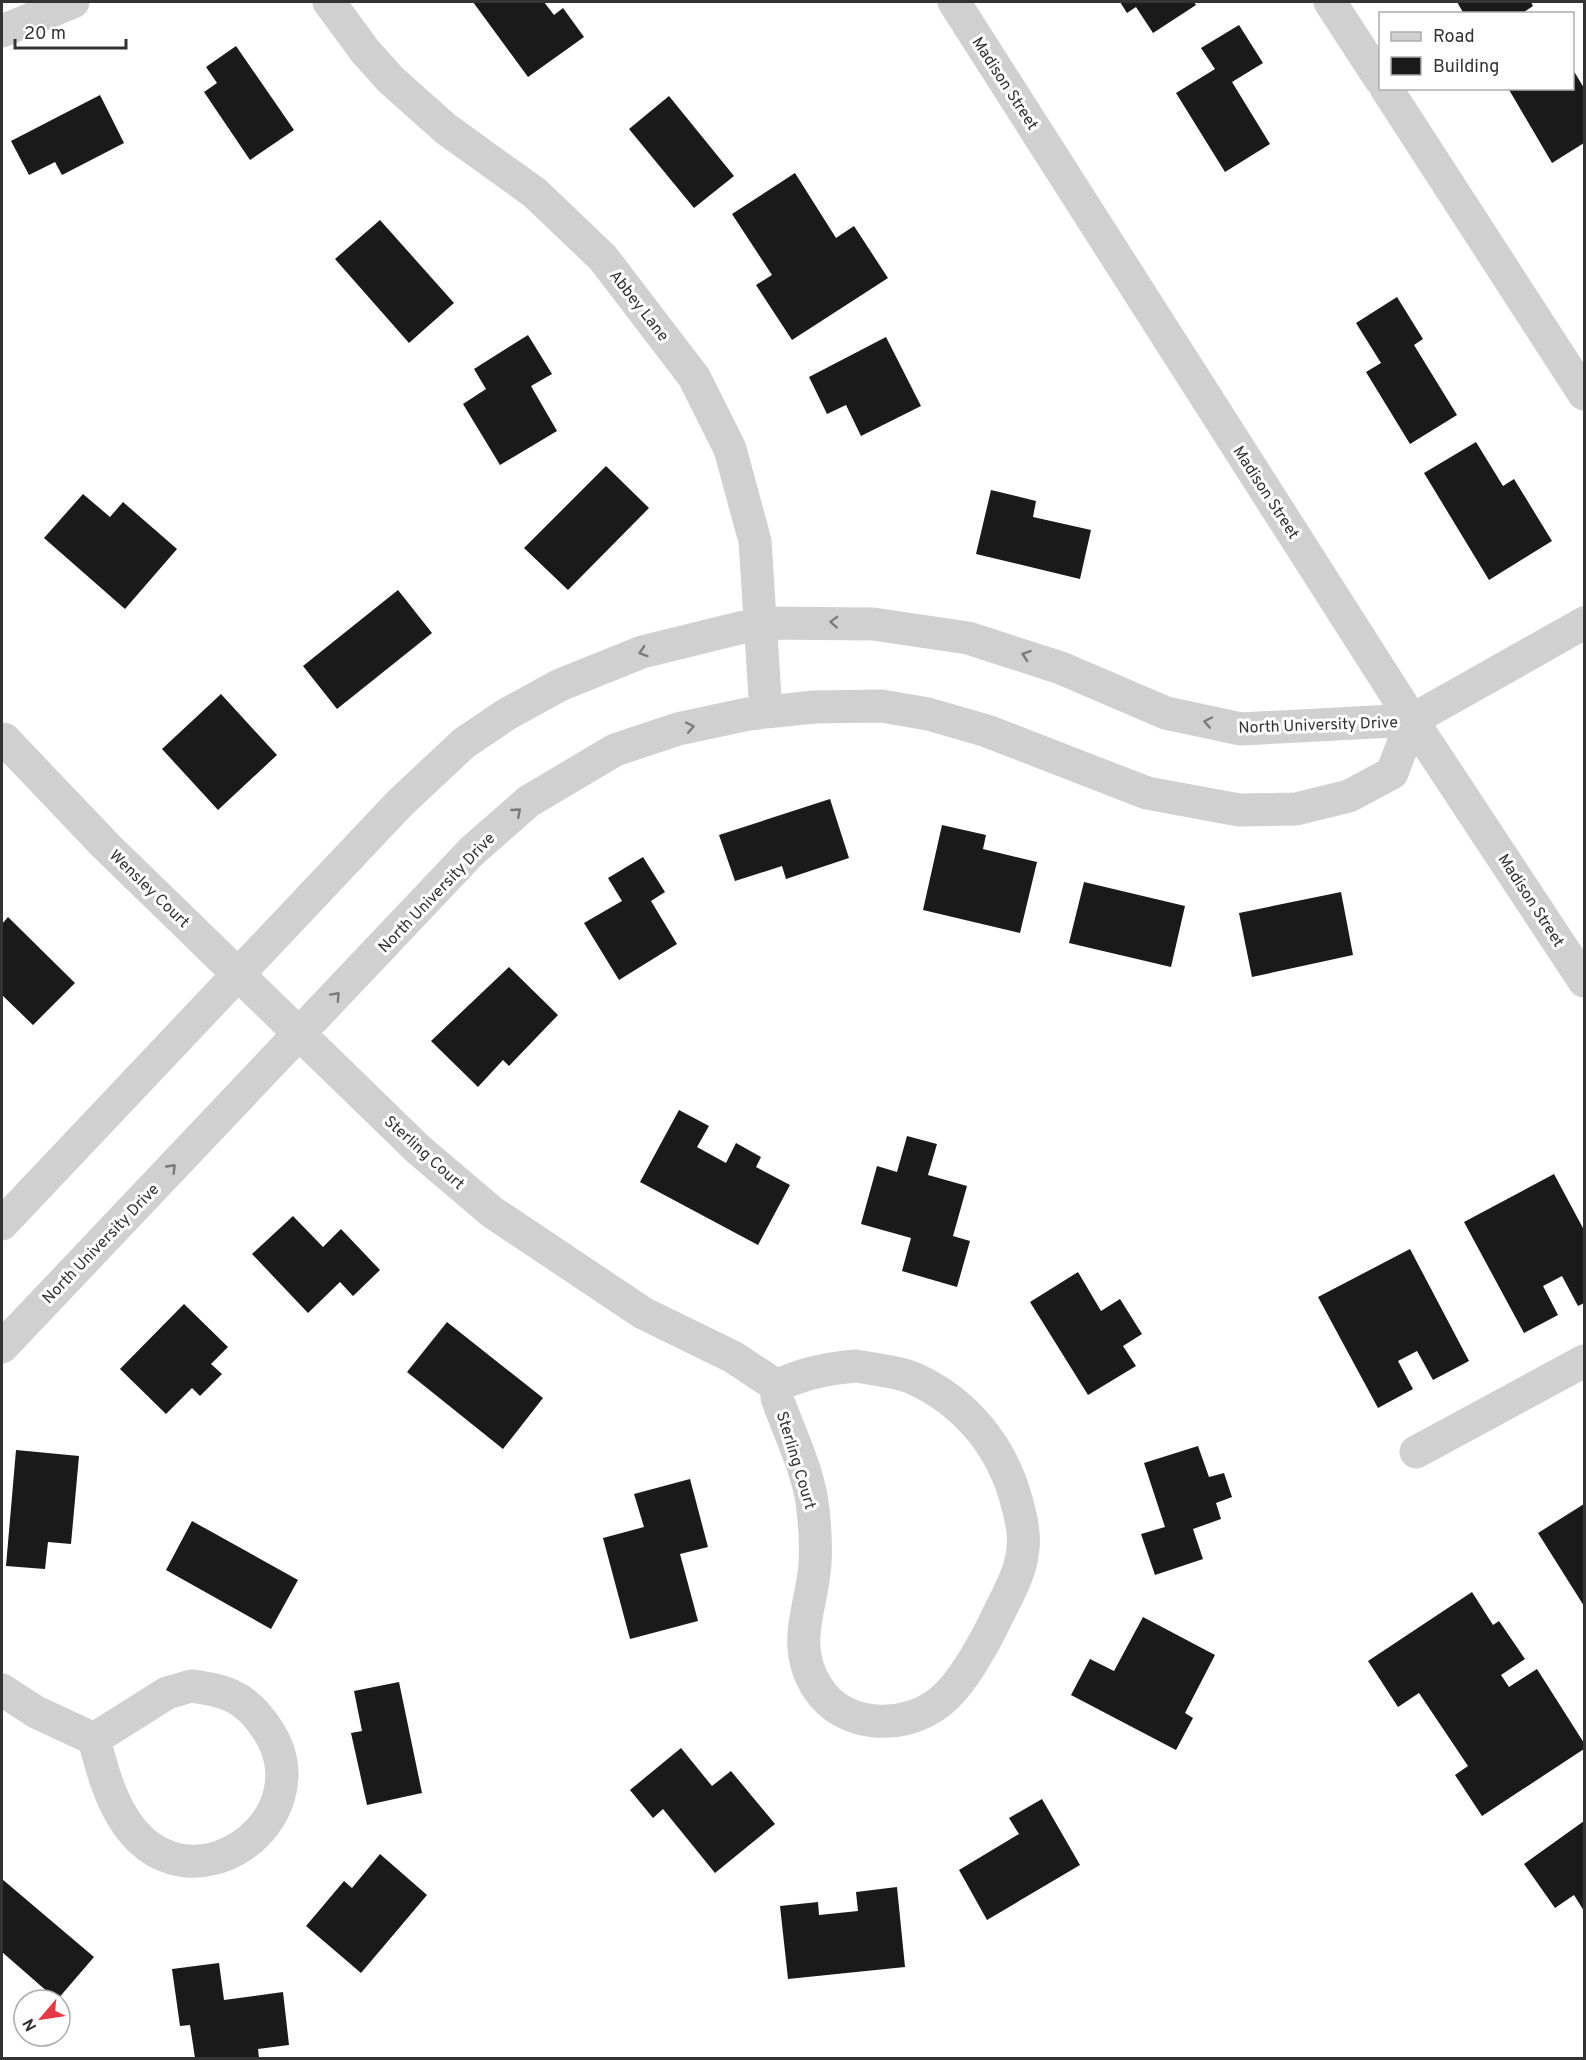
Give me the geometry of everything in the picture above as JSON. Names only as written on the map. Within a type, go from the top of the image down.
[{"type":"street","points":[[2,31],[73,2]]},
{"type":"street","name":"Abbey Lane","points":[[329,2],[365,51],[391,80],[446,129],[535,193],[603,258],[694,377],[730,449],[744,492],[754,541],[766,712]]},
{"type":"street","name":"Madison Street","points":[[954,2],[1412,720],[1584,981]]},
{"type":"street","points":[[1330,2],[1379,77]]},
{"type":"street","points":[[1387,90],[1584,394]]},
{"type":"street","name":"North University Drive","points":[[2,1224],[400,803],[464,743],[507,714],[560,685],[642,652],[760,623],[873,624],[968,638],[1061,668],[1166,713],[1241,729],[1412,720],[1392,773],[1349,796],[1296,809],[1239,810],[1147,793],[987,731],[928,714],[882,706],[814,707],[766,712],[678,729],[615,750],[530,801],[472,851],[2,1347]]},
{"type":"street","points":[[1412,720],[1584,623]]},
{"type":"street","name":"Wensley Court","points":[[4,739],[106,846],[301,1033]]},
{"type":"street","name":"Sterling Court","points":[[301,1033],[419,1150],[492,1212],[643,1313],[733,1357],[777,1386]]},
{"type":"street","points":[[1416,1452],[1584,1361]]},
{"type":"street","name":"Sterling Court","points":[[857,1366],[912,1378],[962,1409],[985,1433],[1010,1476],[1022,1530],[1023,1547],[1017,1577],[988,1637],[951,1691],[939,1702],[920,1713],[895,1721],[859,1720],[833,1705],[817,1687],[805,1658],[802,1632],[815,1565],[813,1508],[777,1398],[777,1386],[826,1368],[857,1366]]},
{"type":"street","points":[[2,1690],[36,1712],[94,1739],[105,1779],[122,1817],[149,1847],[174,1859],[202,1862],[232,1854],[253,1838],[270,1816],[279,1793],[282,1768],[274,1739],[258,1714],[234,1695],[219,1689],[191,1686],[167,1693],[94,1739]]},
{"type":"building","points":[[473,2],[544,2],[554,15],[563,8],[584,37],[528,77]]},
{"type":"building","points":[[1120,2],[1194,2],[1196,5],[1153,33],[1136,7],[1127,13]]},
{"type":"building","points":[[1457,2],[1531,2],[1533,6],[1524,12],[1463,12]]},
{"type":"building","points":[[1239,25],[1263,63],[1232,82],[1270,144],[1225,172],[1176,93],[1215,69],[1201,48]]},
{"type":"building","points":[[236,46],[294,130],[250,160],[204,92],[217,83],[206,67]]},
{"type":"building","points":[[1574,71],[1584,88],[1584,143],[1552,163],[1509,90],[1574,90]]},
{"type":"building","points":[[100,95],[124,143],[62,175],[55,162],[29,175],[11,141]]},
{"type":"building","points":[[669,96],[734,176],[694,208],[629,129]]},
{"type":"building","points":[[795,173],[836,238],[854,226],[888,278],[792,340],[756,285],[772,275],[732,214]]},
{"type":"building","points":[[380,220],[454,303],[409,343],[335,259]]},
{"type":"building","points":[[1397,297],[1423,339],[1414,345],[1457,415],[1410,444],[1366,372],[1381,363],[1356,323]]},
{"type":"building","points":[[528,335],[552,374],[531,386],[557,431],[500,465],[463,404],[486,389],[474,369]]},
{"type":"building","points":[[886,337],[921,406],[861,436],[846,405],[827,414],[809,377]]},
{"type":"building","points":[[1476,442],[1503,486],[1514,479],[1552,541],[1489,580],[1424,473]]},
{"type":"building","points":[[606,466],[649,508],[568,590],[524,548]]},
{"type":"building","points":[[991,490],[1036,501],[1033,517],[1091,530],[1080,579],[976,554]]},
{"type":"building","points":[[83,494],[110,517],[123,502],[177,549],[125,609],[44,538]]},
{"type":"building","points":[[398,590],[432,633],[337,709],[303,666]]},
{"type":"building","points":[[221,694],[277,755],[218,810],[162,749]]},
{"type":"building","points":[[830,799],[849,858],[786,879],[782,866],[735,881],[719,835]]},
{"type":"building","points":[[942,825],[986,835],[983,849],[1037,862],[1020,933],[923,910]]},
{"type":"building","points":[[643,857],[665,892],[651,901],[677,944],[619,980],[584,923],[622,901],[608,878]]},
{"type":"building","points":[[1084,882],[1185,906],[1171,967],[1069,943]]},
{"type":"building","points":[[1341,892],[1353,955],[1252,977],[1239,913]]},
{"type":"building","points":[[8,917],[75,983],[33,1025],[2,995],[2,924]]},
{"type":"building","points":[[509,967],[558,1015],[509,1066],[503,1060],[478,1087],[431,1041]]},
{"type":"building","points":[[679,1110],[709,1126],[697,1147],[726,1163],[736,1143],[761,1157],[756,1167],[790,1185],[758,1245],[640,1182]]},
{"type":"building","points":[[907,1136],[937,1144],[928,1175],[967,1186],[953,1236],[970,1241],[957,1287],[902,1271],[911,1238],[861,1224],[877,1166],[897,1172]]},
{"type":"building","points":[[1554,1174],[1584,1230],[1584,1303],[1578,1306],[1562,1276],[1543,1286],[1558,1315],[1524,1333],[1464,1222]]},
{"type":"building","points":[[293,1216],[323,1247],[341,1229],[380,1270],[353,1296],[340,1282],[308,1313],[252,1254]]},
{"type":"building","points":[[1410,1249],[1469,1361],[1433,1380],[1417,1351],[1398,1361],[1413,1389],[1378,1408],[1318,1297]]},
{"type":"building","points":[[1078,1272],[1101,1311],[1120,1299],[1142,1334],[1123,1346],[1136,1366],[1088,1395],[1030,1302]]},
{"type":"building","points":[[184,1304],[228,1347],[211,1364],[222,1374],[200,1396],[192,1388],[166,1414],[120,1369]]},
{"type":"building","points":[[447,1322],[543,1398],[503,1449],[407,1372]]},
{"type":"building","points":[[1198,1446],[1209,1477],[1224,1473],[1232,1497],[1216,1503],[1221,1519],[1193,1529],[1203,1559],[1155,1575],[1141,1534],[1165,1527],[1144,1463]]},
{"type":"building","points":[[16,1450],[79,1456],[71,1544],[48,1542],[45,1569],[6,1566]]},
{"type":"building","points":[[690,1479],[708,1547],[680,1554],[698,1621],[630,1639],[603,1538],[644,1527],[634,1494]]},
{"type":"building","points":[[1584,1504],[1584,1606],[1538,1533]]},
{"type":"building","points":[[192,1521],[298,1580],[271,1629],[166,1570]]},
{"type":"building","points":[[1472,1592],[1493,1625],[1499,1621],[1525,1659],[1501,1675],[1509,1687],[1537,1669],[1584,1743],[1584,1749],[1482,1816],[1455,1775],[1468,1766],[1419,1693],[1398,1707],[1368,1661]]},
{"type":"building","points":[[1143,1617],[1215,1655],[1185,1713],[1193,1718],[1176,1750],[1071,1695],[1090,1659],[1114,1671]]},
{"type":"building","points":[[399,1682],[422,1793],[367,1805],[351,1733],[362,1731],[354,1691]]},
{"type":"building","points":[[681,1748],[712,1786],[731,1771],[775,1824],[715,1873],[663,1809],[653,1818],[630,1790]]},
{"type":"building","points":[[1042,1799],[1080,1865],[987,1920],[959,1870],[1019,1834],[1009,1818]]},
{"type":"building","points":[[1584,1821],[1584,1911],[1574,1895],[1555,1908],[1524,1864]]},
{"type":"building","points":[[380,1854],[427,1895],[361,1973],[306,1926],[344,1881],[352,1888]]},
{"type":"building","points":[[2,1879],[94,1957],[67,1988],[43,1988],[2,1952]]},
{"type":"building","points":[[897,1887],[905,1967],[788,1979],[780,1906],[818,1902],[819,1915],[858,1911],[856,1892]]},
{"type":"building","points":[[219,1963],[224,2000],[283,1992],[289,2045],[258,2049],[259,2058],[195,2058],[190,2025],[180,2026],[172,1969]]}]
